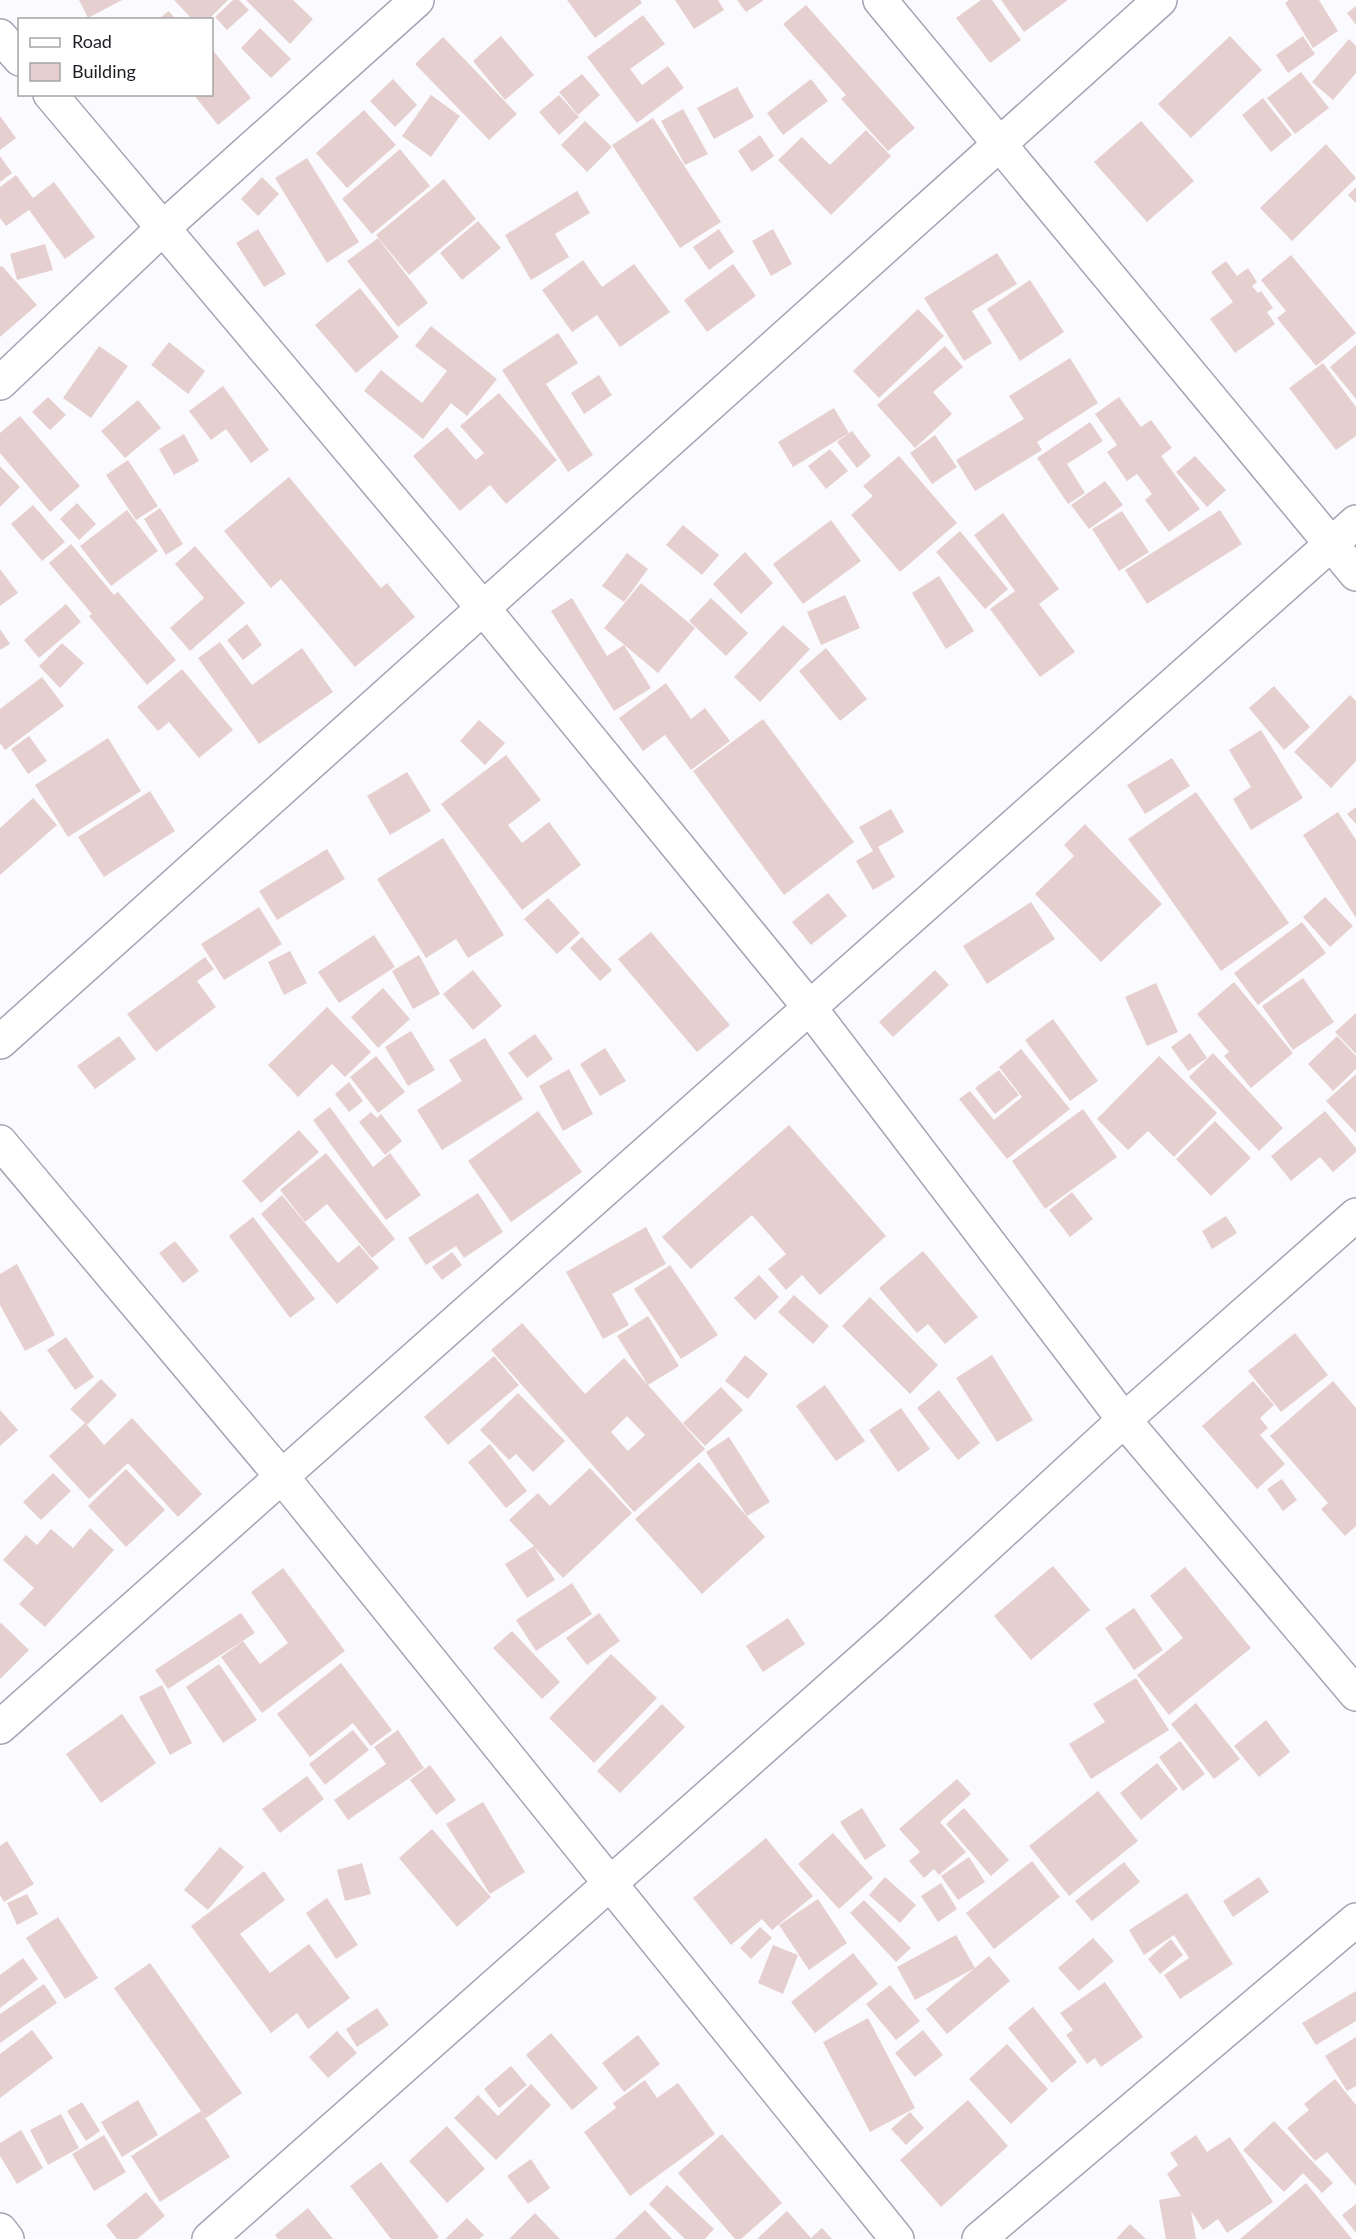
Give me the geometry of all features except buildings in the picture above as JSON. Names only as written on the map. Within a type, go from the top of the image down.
[{"type":"street","points":[[0,383],[163,228],[417,0]]},
{"type":"street","points":[[880,0],[1356,574]]},
{"type":"street","points":[[0,1042],[1160,0]]},
{"type":"street","points":[[0,36],[18,57]]},
{"type":"street","points":[[52,96],[483,608],[810,1008],[1124,1420],[1356,1694]]},
{"type":"street","points":[[0,1727],[284,1478],[1356,522]]},
{"type":"street","points":[[0,1142],[284,1478],[897,2239]]},
{"type":"street","points":[[209,2239],[896,1630],[1124,1420],[1356,1215]]},
{"type":"street","points":[[979,2239],[1356,1920]]},
{"type":"street","points":[[0,2230],[7,2239]]}]
